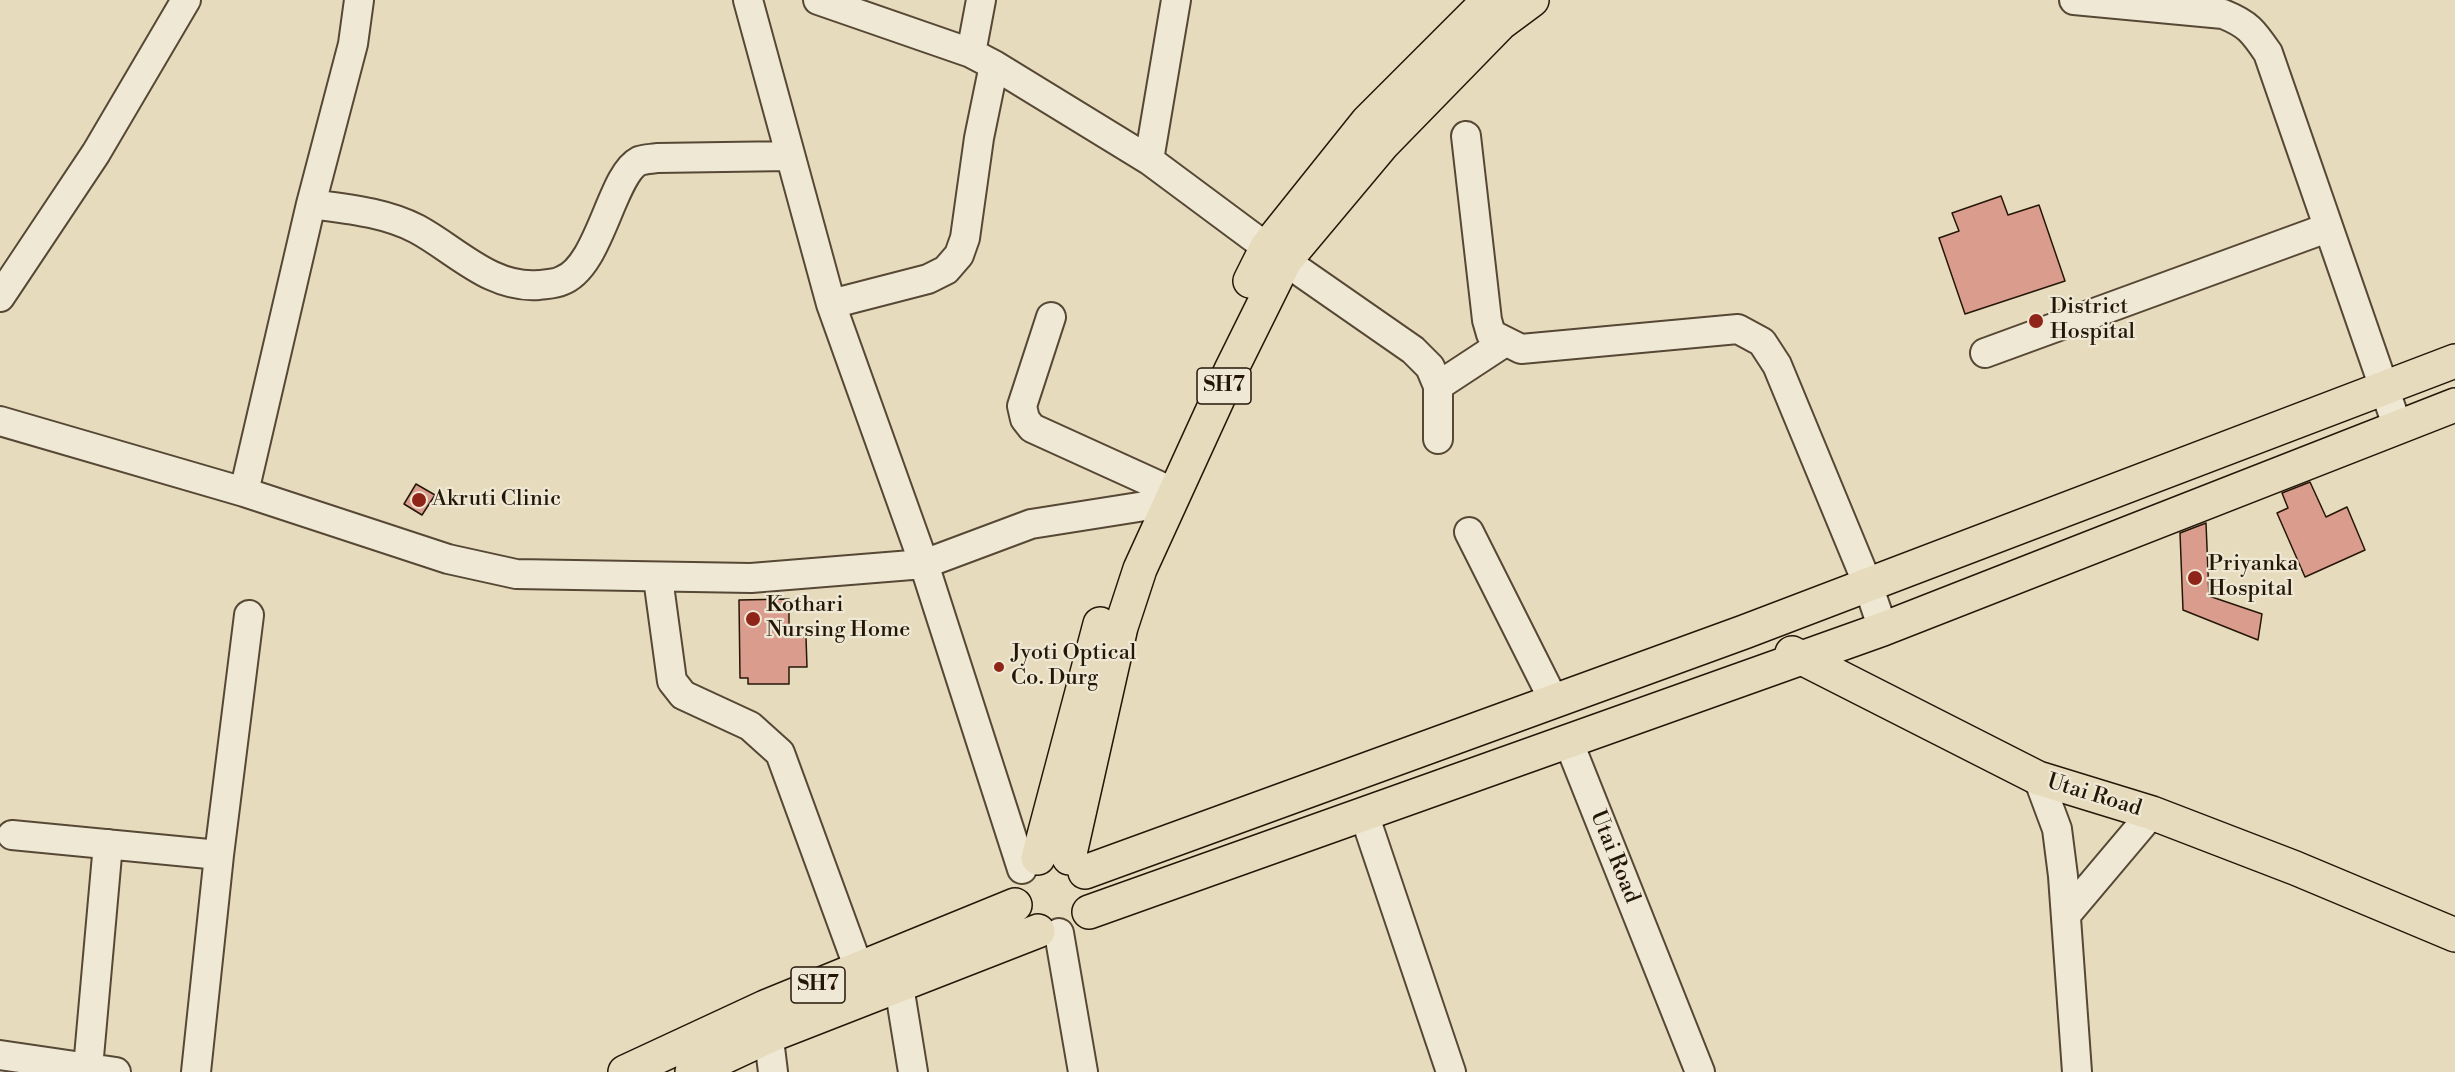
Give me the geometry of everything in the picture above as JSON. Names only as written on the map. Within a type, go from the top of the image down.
[{"type":"main road","name":"SH7","points":[[1054,864],[1100,621],[1118,564],[1158,494],[1276,254],[1367,122],[1485,8],[1532,0]]},
{"type":"main road","points":[[1054,864],[1554,701],[1744,632],[2455,361]]},
{"type":"main road","points":[[1089,912],[1883,629],[2455,405]]},
{"type":"main road","name":"Utai Road","points":[[1744,632],[1804,658],[2038,778],[2152,813],[2295,868],[2455,934]]},
{"type":"main road","name":"SH7","points":[[692,1072],[767,1021],[859,969],[1015,905],[1014,886],[1054,864]]},
{"type":"main road","name":"SH7","points":[[625,1072],[767,1021],[899,986],[1048,932],[1076,926],[1089,912],[1092,891],[1054,864]]},
{"type":"main road","points":[[1015,905],[1023,920],[1048,932]]},
{"type":"street","points":[[0,297],[96,153],[186,0]]},
{"type":"street","points":[[244,492],[311,204],[353,44],[359,0]]},
{"type":"street","points":[[748,0],[831,304],[924,564],[1054,864]]},
{"type":"street","points":[[818,0],[983,59],[1149,160],[1276,254],[1413,350],[1430,367],[1438,386],[1438,439]]},
{"type":"street","points":[[831,304],[928,279],[946,270],[959,255],[965,238],[979,138],[983,59],[981,0]]},
{"type":"street","points":[[1149,160],[1176,0]]},
{"type":"street","points":[[2074,0],[2223,14],[2242,22],[2256,35],[2268,53],[2382,388],[2398,428]]},
{"type":"street","points":[[1466,136],[1487,320],[1491,334],[1521,349],[1738,329],[1762,342],[1777,365],[1868,585],[1883,629]]},
{"type":"street","points":[[311,204],[362,211],[393,219],[417,229],[471,265],[494,277],[518,285],[539,285],[562,281],[580,267],[603,228],[626,173],[638,162],[657,158],[790,156]]},
{"type":"street","points":[[1985,353],[2327,228]]},
{"type":"street","points":[[1052,317],[1022,406],[1025,418],[1032,428],[1158,494]]},
{"type":"street","points":[[1438,386],[1504,342]]},
{"type":"street","points":[[0,421],[244,492],[448,559],[516,574],[752,578],[924,564],[1031,524],[1158,494]]},
{"type":"street","points":[[1469,532],[1554,701]]},
{"type":"street","points":[[658,578],[672,681],[683,695],[750,726],[780,753],[859,969]]},
{"type":"street","points":[[196,1072],[219,855],[249,615]]},
{"type":"street","name":"Utai Road","points":[[1569,742],[1700,1072]]},
{"type":"street","points":[[2038,778],[2057,829],[2066,915],[2077,1072]]},
{"type":"street","points":[[2066,915],[2152,813]]},
{"type":"street","points":[[1364,814],[1451,1072]]},
{"type":"street","points":[[12,835],[219,855]]},
{"type":"street","points":[[88,1068],[108,844]]},
{"type":"street","points":[[1048,932],[1083,1072]]},
{"type":"street","points":[[899,986],[913,1072]]},
{"type":"street","points":[[767,1021],[773,1072]]},
{"type":"street","points":[[0,1055],[116,1072]]},
{"type":"building","points":[[2001,196],[2008,215],[2039,205],[2065,281],[1965,314],[1939,238],[1959,231],[1952,213]]},
{"type":"building","points":[[2310,482],[2326,517],[2347,507],[2365,550],[2305,577],[2277,513],[2288,508],[2282,493]]},
{"type":"building","points":[[416,484],[435,495],[422,515],[404,504]]},
{"type":"building","points":[[2206,523],[2209,596],[2262,614],[2258,640],[2183,610],[2180,533]]},
{"type":"building","points":[[789,599],[789,627],[800,627],[800,637],[806,637],[807,667],[789,667],[789,684],[748,684],[748,678],[740,678],[739,600]]},
{"type":"place","name":"District Hospital","points":[[2036,321]]},
{"type":"place","name":"Akruti Clinic","points":[[419,500]]},
{"type":"place","name":"Priyanka Hospital","points":[[2195,578]]},
{"type":"place","name":"Kothari Nursing Home","points":[[753,619]]},
{"type":"place","name":"Jyoti Optical Co. Durg","points":[[999,667]]}]
